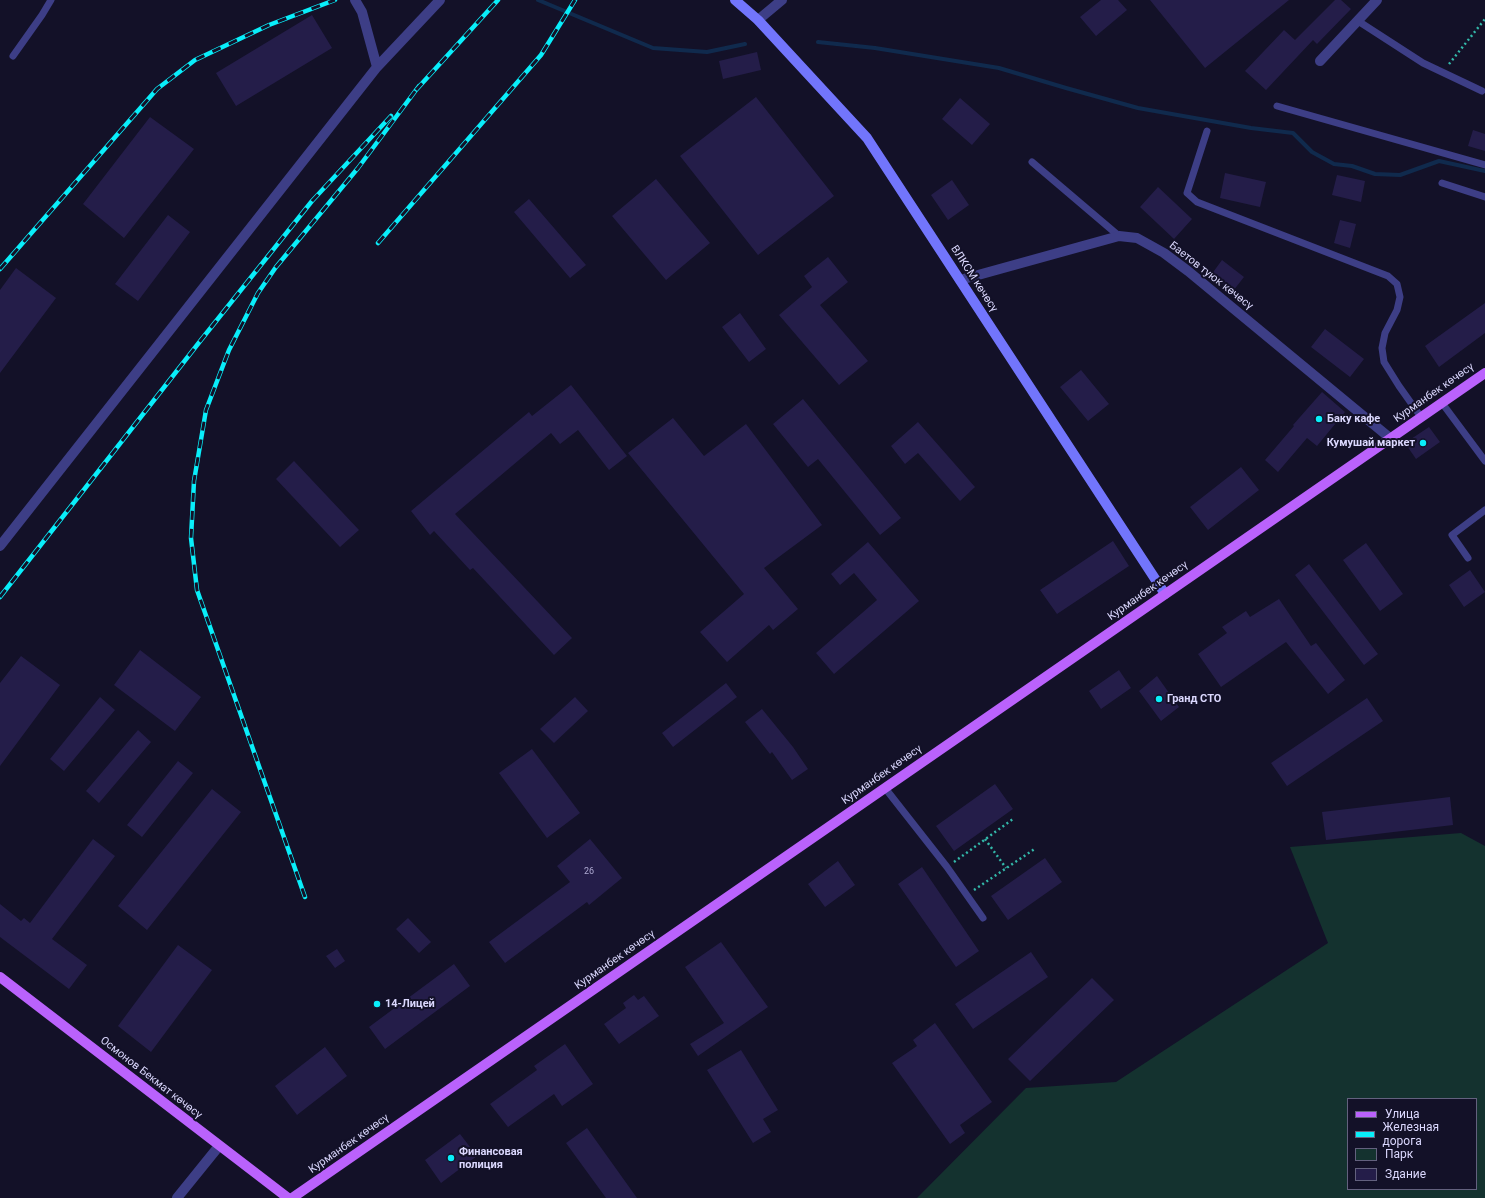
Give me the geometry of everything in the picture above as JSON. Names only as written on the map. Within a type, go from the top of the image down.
[{"type":"main road","name":"Курманбек көчөсү","points":[[292,1198],[1485,373]]},
{"type":"main road","name":"Осмонов Бекмат көчөсү","points":[[0,977],[288,1198]]},
{"type":"street","points":[[355,0],[362,12],[377,67]]},
{"type":"street","points":[[0,546],[377,67],[440,0]]},
{"type":"street","name":"ВЛКСМ көчөсү","points":[[735,0],[758,20],[867,138],[1165,594]]},
{"type":"street","points":[[758,20],[782,0]]},
{"type":"street","points":[[1320,61],[1377,0]]},
{"type":"street","name":"Баетов туюк көчөсү","points":[[960,280],[1119,236],[1137,238],[1164,253],[1188,271],[1390,438]]},
{"type":"street","points":[[177,1198],[219,1146]]},
{"type":"lane","points":[[13,56],[51,0]]},
{"type":"lane","points":[[1358,21],[1423,64],[1482,91]]},
{"type":"lane","points":[[1277,106],[1485,165]]},
{"type":"lane","points":[[1208,131],[1187,193],[1197,202],[1388,276],[1397,284],[1400,297],[1397,310],[1384,333],[1382,348],[1384,362],[1421,417]]},
{"type":"lane","points":[[1032,162],[1119,236]]},
{"type":"lane","points":[[1442,183],[1485,197]]},
{"type":"lane","points":[[1442,403],[1485,461]]},
{"type":"lane","points":[[1468,558],[1452,534],[1485,510]]},
{"type":"lane","points":[[885,788],[947,867],[983,918]]},
{"type":"path","points":[[1442,72],[1485,19]]},
{"type":"path","points":[[947,867],[1013,819]]},
{"type":"path","points":[[985,839],[1006,868]]},
{"type":"path","points":[[967,895],[1036,848]]},
{"type":"green space","points":[[1461,833],[1485,846],[1485,1198],[917,1198],[1026,1088],[1116,1082],[1328,943],[1290,847]]},
{"type":"building","points":[[1101,0],[1118,0],[1127,10],[1096,36],[1080,17]]},
{"type":"building","points":[[1150,0],[1289,0],[1205,68]]},
{"type":"building","points":[[1335,0],[1341,0],[1351,9],[1317,44],[1313,40],[1266,90],[1245,71],[1284,30],[1295,40]]},
{"type":"building","points":[[312,15],[332,48],[236,106],[216,73]]},
{"type":"building","points":[[757,52],[761,70],[723,79],[719,61]]},
{"type":"building","points":[[756,97],[834,196],[758,255],[680,156]]},
{"type":"building","points":[[960,98],[990,124],[972,145],[942,119]]},
{"type":"building","points":[[150,117],[194,149],[124,238],[83,204]]},
{"type":"building","points":[[1473,130],[1485,134],[1485,151],[1468,146]]},
{"type":"building","points":[[1225,173],[1266,182],[1260,207],[1220,198]]},
{"type":"building","points":[[1337,175],[1365,181],[1361,202],[1332,195]]},
{"type":"building","points":[[656,179],[710,243],[666,280],[612,216]]},
{"type":"building","points":[[952,180],[969,205],[948,220],[931,195]]},
{"type":"building","points":[[1158,187],[1192,219],[1174,239],[1140,207]]},
{"type":"building","points":[[529,199],[586,265],[570,278],[514,212]]},
{"type":"building","points":[[168,215],[190,232],[138,301],[115,284]]},
{"type":"building","points":[[1340,220],[1356,224],[1350,248],[1334,243]]},
{"type":"building","points":[[828,257],[848,282],[820,305],[868,361],[839,385],[779,315],[812,287],[804,276]]},
{"type":"building","points":[[1222,260],[1244,277],[1233,291],[1211,275]]},
{"type":"building","points":[[16,268],[56,298],[0,373],[0,290]]},
{"type":"building","points":[[1485,303],[1485,333],[1439,367],[1425,346]]},
{"type":"building","points":[[740,313],[766,349],[749,362],[722,327]]},
{"type":"building","points":[[1325,329],[1364,359],[1350,377],[1311,347]]},
{"type":"building","points":[[1081,370],[1109,404],[1088,421],[1060,387]]},
{"type":"building","points":[[571,385],[627,456],[609,470],[578,430],[560,444],[551,433],[455,514],[572,638],[554,655],[473,568],[470,570],[434,531],[430,535],[411,511],[529,412],[532,416]]},
{"type":"building","name":"Баку кафе","points":[[1322,392],[1345,412],[1317,446],[1307,438],[1278,472],[1265,460]]},
{"type":"building","points":[[803,399],[901,518],[880,535],[818,459],[808,467],[773,424]]},
{"type":"building","points":[[673,418],[704,456],[746,424],[822,525],[764,568],[798,609],[773,630],[769,625],[727,662],[700,632],[744,594],[628,453]]},
{"type":"building","points":[[918,422],[975,487],[960,501],[918,453],[905,464],[891,446]]},
{"type":"building","name":"Кумушай маркет","points":[[1429,427],[1440,442],[1416,459],[1405,443]]},
{"type":"building","points":[[294,461],[359,530],[340,547],[276,479]]},
{"type":"building","points":[[1241,467],[1259,490],[1208,530],[1190,507]]},
{"type":"building","points":[[1113,541],[1129,566],[1057,614],[1040,590]]},
{"type":"building","points":[[868,542],[919,601],[834,674],[816,653],[877,600],[854,573],[840,585],[831,574]]},
{"type":"building","points":[[1366,543],[1403,594],[1380,611],[1343,560]]},
{"type":"building","points":[[1309,564],[1378,654],[1364,665],[1295,575]]},
{"type":"building","points":[[1470,570],[1485,592],[1464,607],[1449,585]]},
{"type":"building","name":"Гранд СТО","points":[[1279,599],[1311,646],[1316,643],[1345,680],[1328,694],[1286,642],[1221,687],[1198,654],[1227,633],[1222,627],[1246,611],[1250,617]]},
{"type":"building","points":[[140,650],[201,697],[175,731],[114,685]]},
{"type":"building","points":[[21,656],[60,685],[0,766],[0,683]]},
{"type":"building","points":[[1119,670],[1131,688],[1101,709],[1089,691]]},
{"type":"building","name":"Гранд СТО","points":[[1157,676],[1179,707],[1161,721],[1139,691]]},
{"type":"building","points":[[726,683],[737,697],[673,747],[662,733]]},
{"type":"building","points":[[100,697],[115,710],[64,771],[50,759]]},
{"type":"building","points":[[575,697],[588,711],[554,743],[540,729]]},
{"type":"building","points":[[1367,698],[1383,721],[1287,786],[1271,763]]},
{"type":"building","points":[[762,709],[793,747],[808,769],[792,780],[772,752],[770,754],[745,722]]},
{"type":"building","points":[[138,730],[151,742],[99,803],[86,791]]},
{"type":"building","points":[[532,749],[580,813],[547,838],[499,773]]},
{"type":"building","points":[[178,761],[193,773],[142,837],[127,825]]},
{"type":"building","points":[[995,784],[1013,809],[954,851],[936,826]]},
{"type":"building","points":[[212,789],[241,812],[147,930],[118,906]]},
{"type":"building","points":[[1450,797],[1453,825],[1326,840],[1322,812]]},
{"type":"building","points":[[93,839],[115,856],[52,939],[87,965],[69,989],[0,937],[0,904],[21,921],[24,918],[30,923]]},
{"type":"building","points":[[590,839],[622,878],[589,905],[587,902],[505,963],[489,942],[570,882],[557,866]]},
{"type":"building","points":[[1045,858],[1062,882],[1008,920],[991,896]]},
{"type":"building","points":[[838,861],[855,885],[825,907],[808,884]]},
{"type":"building","points":[[922,867],[979,951],[956,967],[898,884]]},
{"type":"building","points":[[408,918],[431,942],[419,953],[396,929]]},
{"type":"building","points":[[721,942],[768,1007],[698,1056],[690,1044],[724,1023],[685,967]]},
{"type":"building","points":[[178,945],[212,970],[151,1052],[118,1026]]},
{"type":"building","points":[[337,949],[345,961],[335,968],[326,956]]},
{"type":"building","points":[[1031,952],[1048,977],[973,1029],[955,1004]]},
{"type":"building","points":[[454,964],[470,986],[385,1049],[369,1027]]},
{"type":"building","points":[[1092,978],[1114,1000],[1030,1081],[1008,1059]]},
{"type":"building","points":[[634,995],[638,1000],[644,996],[659,1016],[619,1044],[604,1024],[626,1008],[623,1003]]},
{"type":"building","points":[[935,1023],[992,1102],[960,1125],[965,1133],[950,1144],[892,1063],[917,1046],[913,1040]]},
{"type":"building","points":[[565,1044],[593,1084],[562,1106],[554,1094],[508,1127],[490,1104],[537,1070],[534,1066]]},
{"type":"building","points":[[325,1047],[347,1076],[297,1115],[275,1086]]},
{"type":"building","points":[[741,1050],[778,1110],[763,1119],[771,1132],[753,1143],[707,1070]]},
{"type":"building","points":[[587,1128],[637,1198],[606,1198],[566,1143]]},
{"type":"building","name":"Финансовая полиция","points":[[460,1134],[477,1156],[441,1183],[425,1160]]},
{"type":"waterway","points":[[538,0],[653,48],[707,52],[745,44]]},
{"type":"waterway","points":[[818,42],[875,48],[999,68],[1138,108],[1251,128],[1293,133],[1312,152],[1334,164],[1352,166],[1375,174],[1400,175],[1439,161],[1485,171]]},
{"type":"railway","points":[[0,269],[157,89],[195,60],[269,25],[335,0]]},
{"type":"railway","points":[[416,90],[498,0]]},
{"type":"railway","points":[[378,243],[541,55],[575,0]]},
{"type":"railway","points":[[305,897],[197,590],[191,538],[194,481],[206,410],[229,350],[258,293],[276,267],[358,168],[419,86]]},
{"type":"railway","points":[[0,597],[312,201],[391,116]]},
{"type":"place","name":"Баку кафе","points":[[1319,419]]},
{"type":"place","name":"Кумушай маркет","points":[[1423,443]]},
{"type":"place","name":"Гранд СТО","points":[[1159,699]]},
{"type":"place","name":"14-Лицей","points":[[377,1004]]},
{"type":"place","name":"Финансовая полиция","points":[[451,1158]]}]
